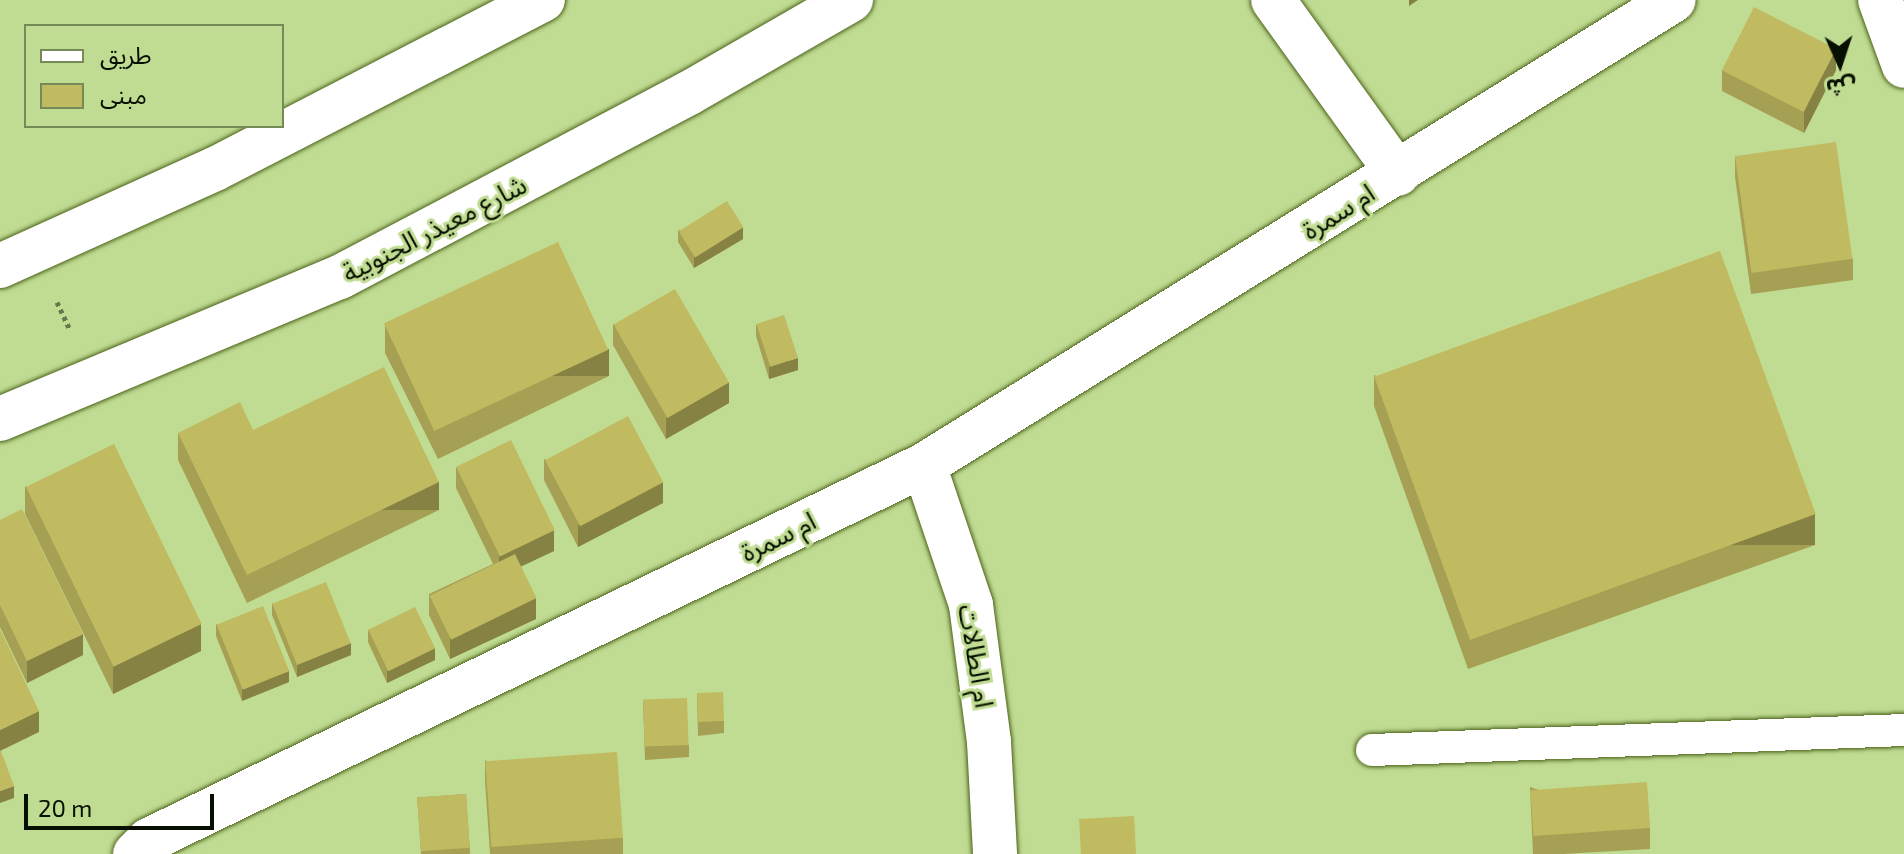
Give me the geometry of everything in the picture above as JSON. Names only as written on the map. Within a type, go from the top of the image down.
[{"type":"street","points":[[17,258],[215,169],[508,12],[543,0]]},
{"type":"street","name":"شارع معيذر الجنوبية","points":[[0,419],[340,277],[689,93],[851,0]]},
{"type":"street","name":"ام سمرة","points":[[1273,0],[1398,174]]},
{"type":"street","name":"ام سمرة","points":[[135,854],[149,840],[924,465],[1398,174],[1674,0]]},
{"type":"street","points":[[1880,0],[1904,66]]},
{"type":"street","name":"ام الطالات","points":[[924,465],[971,605],[989,742],[995,854]]},
{"type":"lane","points":[[1372,750],[1904,730]]},
{"type":"path","points":[[17,258],[93,382]]},
{"type":"building","points":[[1754,7],[1836,49],[1804,112],[1722,70]]},
{"type":"building","points":[[1836,142],[1852,259],[1751,273],[1735,156]]},
{"type":"building","points":[[727,201],[743,227],[695,257],[679,231]]},
{"type":"building","points":[[558,242],[608,350],[434,431],[384,323]]},
{"type":"building","points":[[1720,251],[1816,514],[1470,640],[1374,377]]},
{"type":"building","points":[[675,289],[729,383],[668,418],[614,324]]},
{"type":"building","points":[[784,315],[798,358],[770,367],[756,324]]},
{"type":"building","points":[[384,367],[439,482],[247,575],[178,433],[240,402],[253,430]]},
{"type":"building","points":[[628,416],[663,482],[580,526],[545,460]]},
{"type":"building","points":[[511,440],[555,530],[500,557],[456,467]]},
{"type":"building","points":[[114,444],[202,624],[114,667],[26,487]]},
{"type":"building","points":[[22,509],[83,634],[27,661],[0,605],[0,520]]},
{"type":"building","points":[[515,554],[536,598],[451,640],[430,596]]},
{"type":"building","points":[[326,582],[351,643],[297,665],[272,604]]},
{"type":"building","points":[[263,606],[289,671],[243,690],[217,625]]},
{"type":"building","points":[[415,607],[435,648],[388,671],[368,630]]},
{"type":"building","points":[[0,629],[39,711],[0,730]]},
{"type":"building","points":[[723,692],[724,721],[698,722],[697,693]]},
{"type":"building","points":[[687,698],[689,745],[645,747],[643,700]]},
{"type":"building","points":[[0,751],[14,786],[0,791]]},
{"type":"building","points":[[617,752],[623,838],[491,847],[485,761]]},
{"type":"building","points":[[1647,782],[1650,828],[1533,836],[1530,790]]},
{"type":"building","points":[[466,794],[470,848],[421,851],[417,797]]},
{"type":"building","points":[[1134,816],[1136,854],[1081,854],[1079,819]]}]
